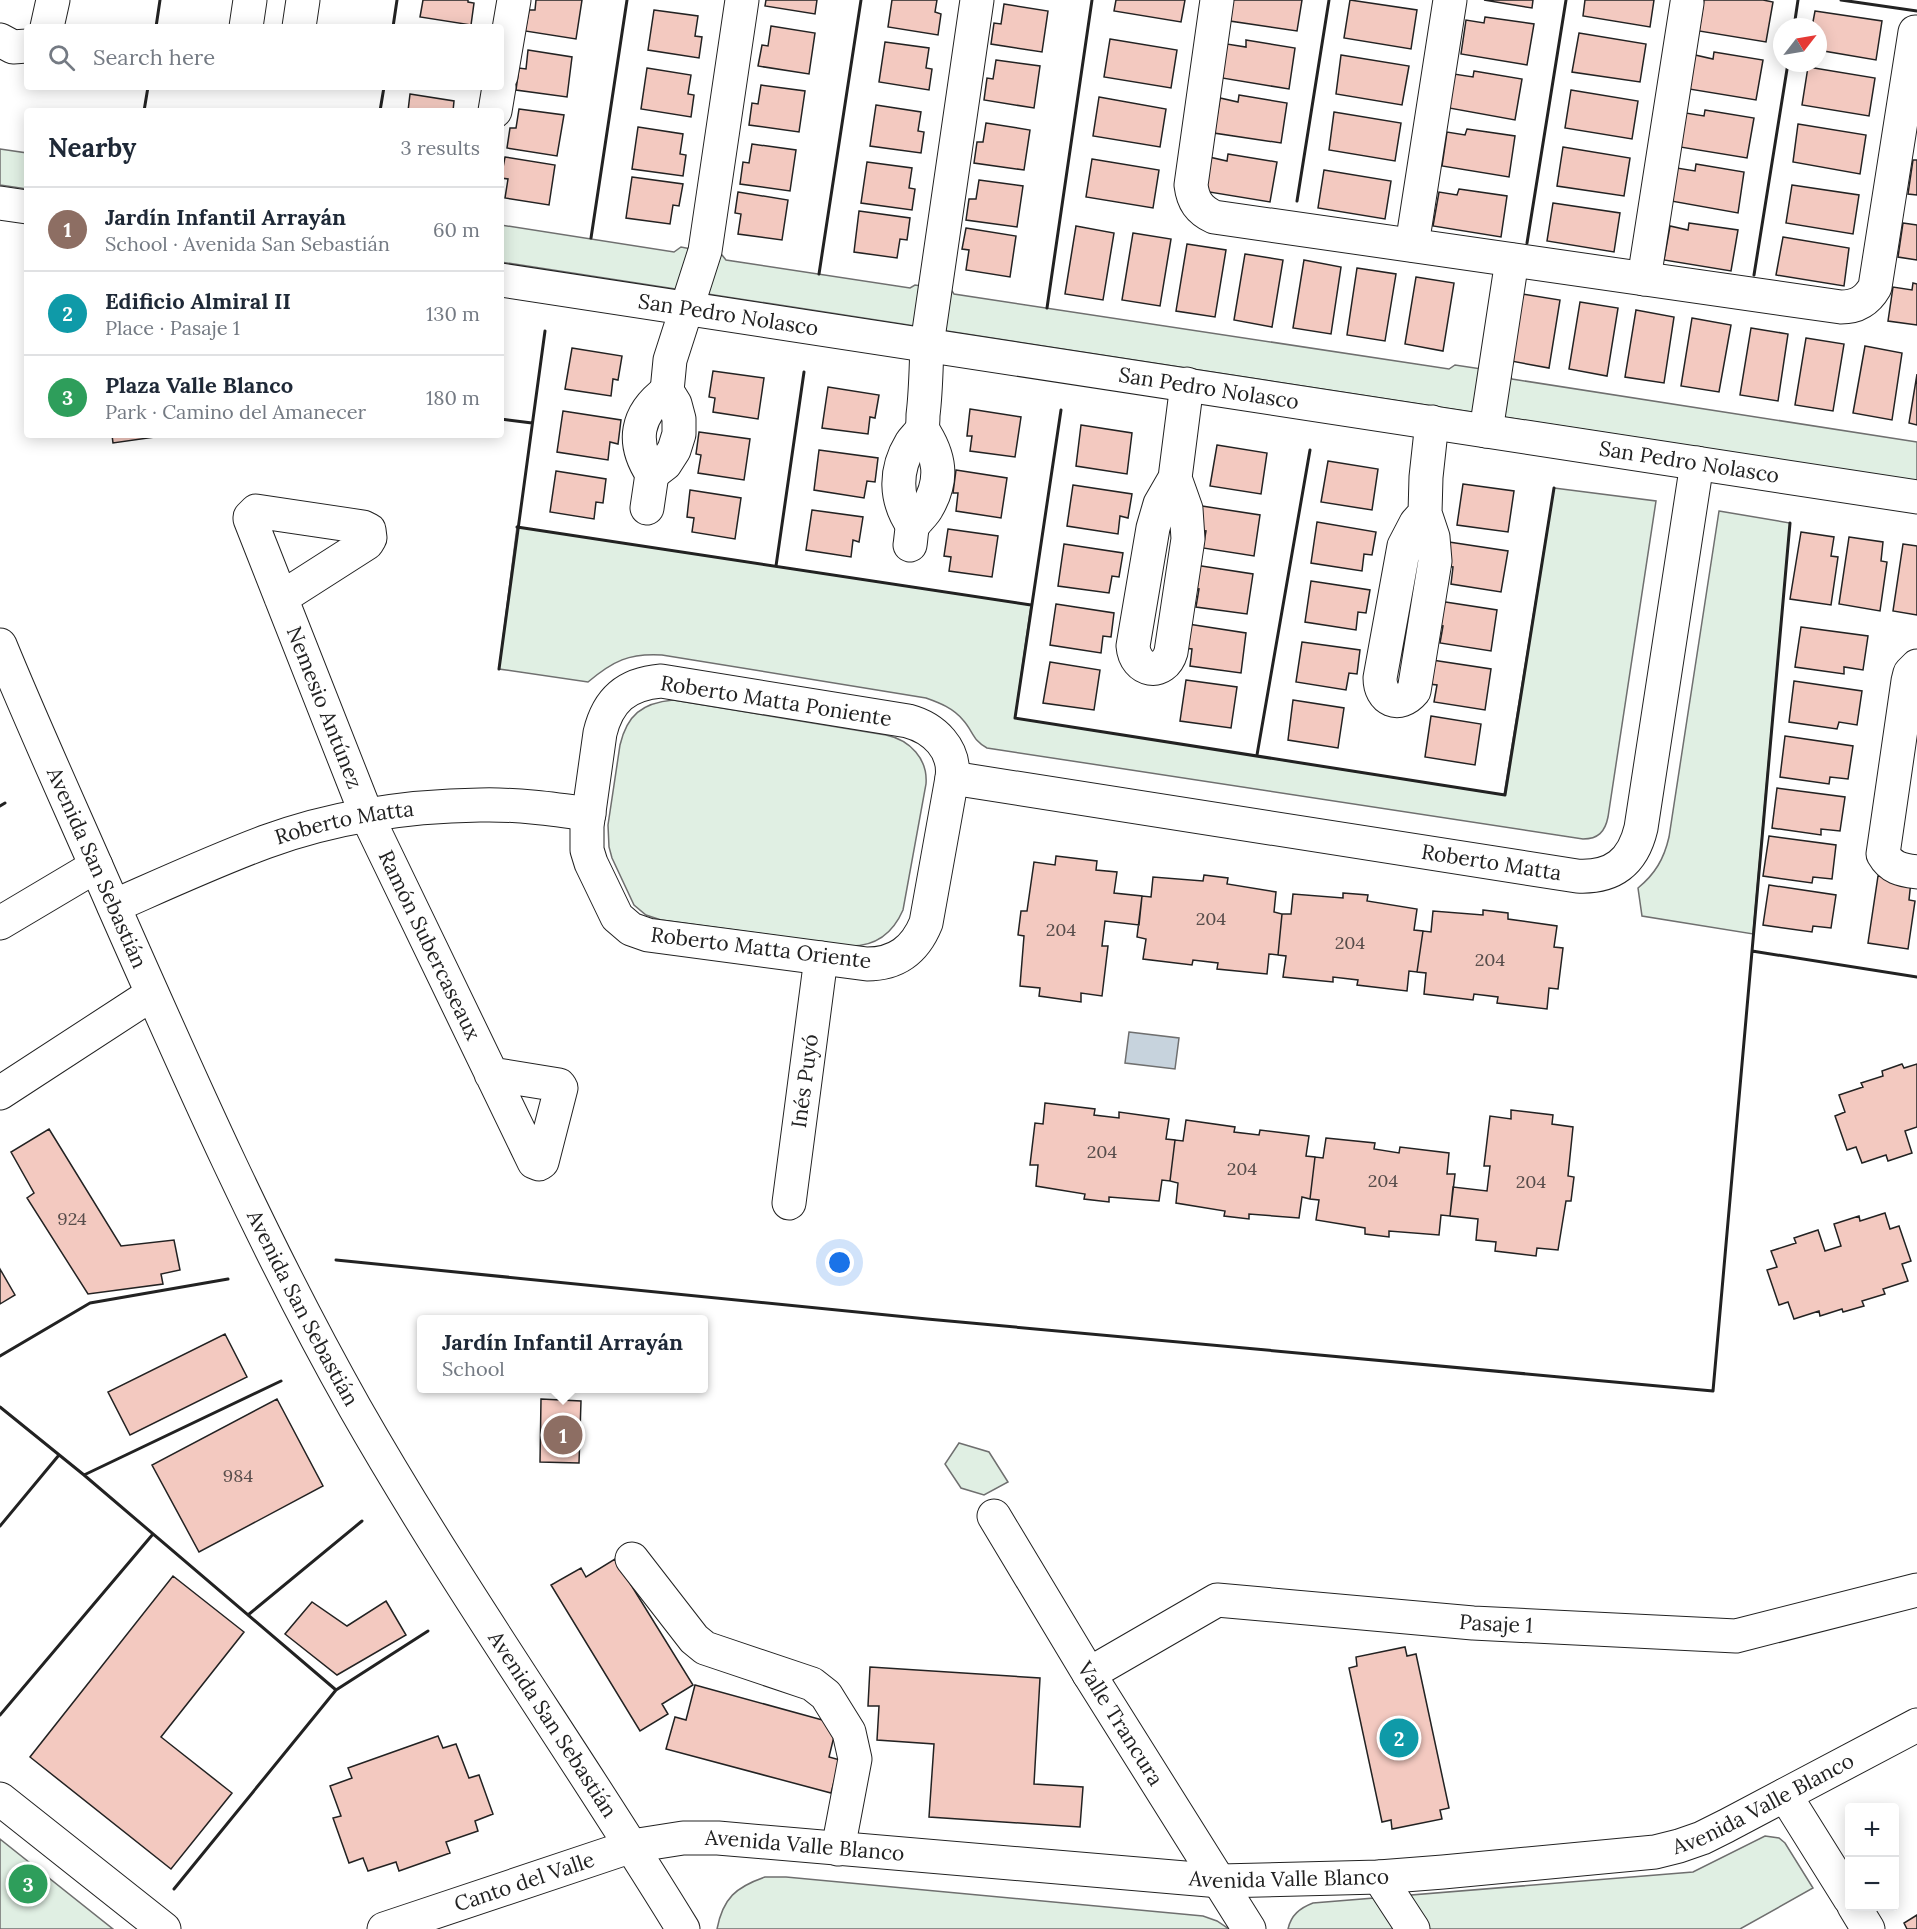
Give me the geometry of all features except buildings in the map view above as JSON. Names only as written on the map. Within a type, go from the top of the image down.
[{"type":"street","points":[[49,24],[53,0]]},
{"type":"street","points":[[246,24],[250,0]]},
{"type":"street","points":[[299,24],[303,0]]},
{"type":"street","points":[[504,58],[514,0]]},
{"type":"street","points":[[647,508],[652,474],[643,460],[639,444],[640,427],[645,413],[655,400],[667,391],[670,360],[705,251],[742,0]]},
{"type":"street","points":[[912,537],[936,491],[938,474],[936,455],[922,429],[927,345],[977,0]]},
{"type":"street","points":[[1217,0],[1191,185],[1192,195],[1197,205],[1214,217],[1840,307],[1851,307],[1861,303],[1870,296],[1875,287],[1915,32]]},
{"type":"street","points":[[1412,245],[1450,0]]},
{"type":"street","points":[[1644,279],[1687,3]]},
{"type":"street","points":[[0,40],[13,47],[24,46]]},
{"type":"street","points":[[496,108],[498,90]]},
{"type":"street","points":[[0,203],[24,207]]},
{"type":"street","points":[[1486,431],[1512,260]]},
{"type":"street","name":"San Pedro Nolasco","points":[[504,280],[1917,497]]},
{"type":"street","points":[[1174,478],[1187,384]]},
{"type":"street","points":[[1425,513],[1431,422]]},
{"type":"street","name":"Roberto Matta","points":[[952,778],[1577,876],[1592,877],[1606,874],[1620,866],[1631,854],[1638,841],[1641,828],[1697,463]]},
{"type":"street","name":"Nemesio Antúnez","points":[[281,598],[367,816]]},
{"type":"street","name":"Avenida San Sebastián","points":[[0,645],[32,723],[152,994],[276,1259],[321,1347],[356,1410],[484,1622],[632,1846],[683,1929]]},
{"type":"street","points":[[1917,666],[1910,673],[1908,681],[1883,854],[1887,862],[1895,868],[1917,872]]},
{"type":"street","name":"Roberto Matta Poniente","points":[[589,814],[603,719],[610,706],[620,695],[646,682],[661,681],[919,724],[930,729],[939,737],[949,752],[954,768],[952,778]]},
{"type":"street","name":"Roberto Matta Oriente","points":[[589,814],[586,838],[591,863],[617,917],[631,929],[648,935],[880,964],[903,955],[921,935],[926,923],[952,778]]},
{"type":"street","name":"Roberto Matta","points":[[114,906],[267,841],[316,826],[367,816],[424,808],[481,805],[538,807],[589,814]]},
{"type":"street","name":"Ramón Subercaseaux","points":[[367,816],[491,1074]]},
{"type":"street","points":[[0,923],[96,866]]},
{"type":"street","name":"Inés Puyó","points":[[789,1203],[821,958]]},
{"type":"street","points":[[0,1093],[152,994]]},
{"type":"street","name":"Valle Trancura","points":[[994,1516],[1089,1674],[1249,1929]]},
{"type":"street","points":[[632,1559],[694,1639],[705,1648],[812,1684],[826,1695],[849,1732],[855,1759],[838,1849]]},
{"type":"street","name":"Pasaje 1","points":[[1089,1674],[1217,1600],[1473,1623],[1736,1636],[1917,1590]]},
{"type":"street","name":"Avenida Valle Blanco","points":[[632,1846],[683,1838],[718,1838],[1220,1881],[1379,1877],[1655,1852],[1702,1838],[1917,1725]]},
{"type":"street","points":[[1785,1795],[1845,1891]]},
{"type":"street","points":[[0,1799],[164,1929]]},
{"type":"street","name":"Canto del Valle","points":[[384,1929],[632,1846]]},
{"type":"street","points":[[1379,1877],[1413,1929]]},
{"type":"street","points":[[1857,1911],[1868,1929]]},
{"type":"green space","points":[[0,149],[24,153],[24,189],[0,185]]},
{"type":"green space","points":[[504,225],[674,252],[681,247],[722,255],[726,260],[910,288],[915,285],[952,291],[954,294],[1449,369],[1455,365],[1508,373],[1512,379],[1917,442],[1917,481],[504,262]]},
{"type":"green space","points":[[1554,488],[1656,501],[1608,817],[1600,834],[1588,839],[987,748],[979,742],[955,712],[926,698],[662,655],[640,655],[622,660],[588,682],[499,669],[517,527],[1031,605],[1015,718],[1504,795]]},
{"type":"green space","points":[[1719,511],[1790,523],[1753,934],[1642,916],[1638,888],[1658,866],[1669,837]]},
{"type":"green space","points":[[673,700],[886,735],[903,741],[916,752],[924,766],[926,784],[903,910],[883,937],[869,944],[851,946],[661,920],[646,915],[634,905],[609,847],[608,825],[620,745],[627,726],[637,712],[653,704]]},
{"type":"green space","points":[[959,1443],[989,1452],[1008,1482],[984,1495],[961,1488],[945,1464]]},
{"type":"green space","points":[[1765,1836],[1779,1838],[1785,1843],[1813,1888],[1740,1929],[1288,1929],[1297,1913],[1313,1903],[1693,1872]]},
{"type":"green space","points":[[0,1839],[113,1929],[0,1929]]},
{"type":"green space","points":[[765,1877],[786,1877],[1203,1916],[1229,1929],[717,1929],[723,1909],[732,1895],[746,1885]]},
{"type":"shaded area","points":[[1129,1032],[1179,1038],[1175,1069],[1125,1063]]},
{"type":"wall","points":[[156,24],[160,0]]},
{"type":"wall","points":[[393,24],[397,0]]},
{"type":"wall","points":[[591,238],[627,0]]},
{"type":"wall","points":[[819,274],[861,0]]},
{"type":"wall","points":[[1047,308],[1092,0]]},
{"type":"wall","points":[[1297,201],[1329,0]]},
{"type":"wall","points":[[1527,243],[1566,0]]},
{"type":"wall","points":[[1795,18],[1798,0]]},
{"type":"wall","points":[[1841,0],[1917,11]]},
{"type":"wall","points":[[1754,275],[1787,72]]},
{"type":"wall","points":[[144,108],[148,90]]},
{"type":"wall","points":[[380,108],[384,90]]},
{"type":"wall","points":[[499,669],[545,331]]},
{"type":"wall","points":[[776,566],[804,372]]},
{"type":"wall","points":[[1061,410],[1015,718],[1505,795],[1554,488]]},
{"type":"wall","points":[[504,419],[532,423]]},
{"type":"wall","points":[[1257,755],[1310,450]]},
{"type":"wall","points":[[336,1260],[927,1319],[1713,1391],[1790,523]]},
{"type":"wall","points":[[517,527],[1031,605]]},
{"type":"wall","points":[[0,806],[5,803]]},
{"type":"wall","points":[[1752,951],[1917,977]]},
{"type":"wall","points":[[0,1356],[90,1303],[228,1279]]},
{"type":"wall","points":[[84,1475],[281,1381]]},
{"type":"wall","points":[[0,1407],[84,1475],[336,1690],[428,1631]]},
{"type":"wall","points":[[0,1526],[59,1455]]},
{"type":"wall","points":[[248,1615],[362,1521]]},
{"type":"wall","points":[[0,1715],[153,1534]]},
{"type":"wall","points":[[174,1889],[336,1690]]},
{"type":"place","name":"Jardín Infantil Arrayán","points":[[563,1435]]},
{"type":"place","name":"Edificio Almiral II","points":[[1399,1738]]},
{"type":"place","name":"Plaza Valle Blanco","points":[[28,1884]]}]
